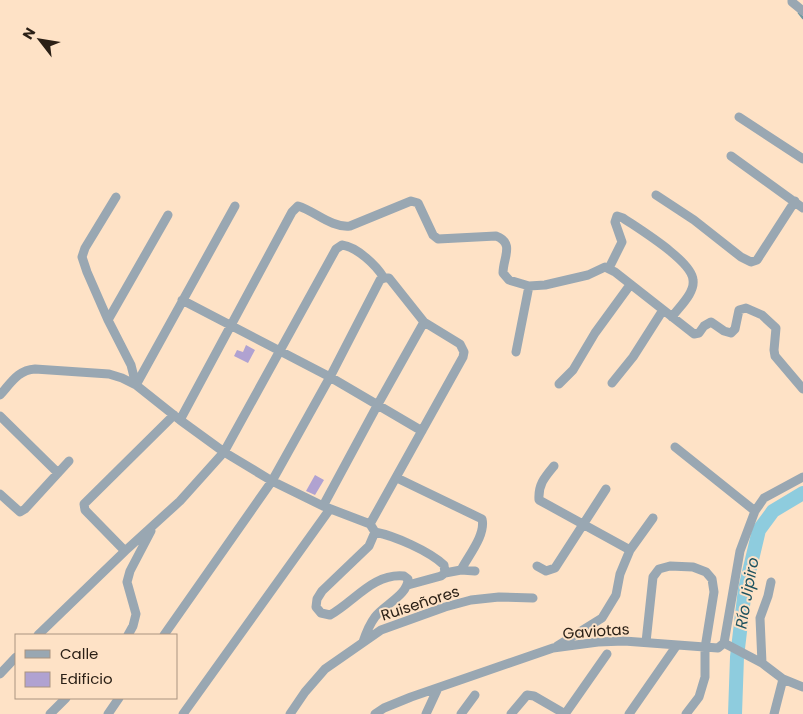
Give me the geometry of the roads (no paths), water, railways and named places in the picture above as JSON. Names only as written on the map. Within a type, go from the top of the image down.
[{"type":"street","points":[[792,0],[803,11]]},
{"type":"street","points":[[739,117],[803,159]]},
{"type":"street","points":[[731,156],[803,208]]},
{"type":"street","points":[[656,196],[694,220],[751,262],[758,260],[795,201]]},
{"type":"street","points":[[116,197],[85,248],[82,257],[108,320],[131,364],[136,385]]},
{"type":"street","points":[[125,551],[85,510],[84,504],[177,418],[231,326],[292,212],[298,206],[342,227],[350,226],[411,201],[418,203],[433,235],[438,239],[496,236],[504,239],[507,248],[503,274],[509,280],[529,286],[545,285],[588,275],[605,267],[609,268],[694,334],[699,333],[708,322],[711,322],[724,332],[731,333],[735,329],[739,310],[746,308],[762,315],[776,328],[775,356],[803,389]]},
{"type":"street","points":[[136,385],[235,206]]},
{"type":"street","points":[[108,320],[168,215]]},
{"type":"street","points":[[609,268],[622,242],[615,222],[617,216],[624,218],[681,259],[690,271],[693,280],[692,288],[672,317]]},
{"type":"street","points":[[39,634],[180,501],[224,452],[336,249],[342,245],[348,246],[376,266],[384,278]]},
{"type":"street","points":[[165,634],[272,482],[330,377],[380,280],[389,278],[424,322],[460,344],[464,352],[372,528],[369,546],[322,591],[317,599],[316,607],[321,613],[330,615],[372,583],[386,577],[404,576],[408,579],[408,585],[403,592],[385,605],[374,617],[362,642]]},
{"type":"street","points":[[559,384],[572,370],[630,285]]},
{"type":"street","points":[[516,352],[529,286]]},
{"type":"street","points":[[182,300],[330,377],[422,431]]},
{"type":"street","points":[[612,383],[632,357],[663,310]]},
{"type":"street","points":[[183,714],[327,508],[378,404],[424,322]]},
{"type":"street","points":[[0,395],[17,375],[30,369],[109,374],[136,385],[224,452],[272,482],[423,551],[442,563],[445,567],[445,573]]},
{"type":"street","points":[[795,379],[803,374]]},
{"type":"street","points":[[0,416],[58,473]]},
{"type":"street","points":[[675,447],[754,511]]},
{"type":"street","points":[[0,494],[20,512],[25,509],[69,461]]},
{"type":"street","points":[[554,466],[541,480],[538,491],[539,500],[630,550]]},
{"type":"street","points":[[397,478],[482,519],[484,525],[481,534],[461,570]]},
{"type":"street","points":[[803,478],[764,498],[754,511],[740,550],[726,644],[762,663],[783,679],[803,686]]},
{"type":"street","points":[[537,566],[546,571],[555,568],[606,489]]},
{"type":"street","points":[[553,648],[602,618],[616,595],[620,574],[630,550],[653,518]]},
{"type":"street","points":[[129,634],[134,626],[136,614],[127,582],[130,571],[154,526]]},
{"type":"street","points":[[646,642],[653,577],[659,569],[670,566],[693,567],[706,572],[712,579],[714,592],[705,648],[705,677],[699,697],[686,714]]},
{"type":"street","points":[[408,585],[439,577],[445,573],[461,570],[475,571]]},
{"type":"street","points":[[762,663],[760,618],[771,582]]},
{"type":"street","name":"Ruiseñores","points":[[290,714],[305,692],[325,669],[380,630],[445,607],[481,599],[532,598]]},
{"type":"street","name":"Gaviotas","points":[[374,714],[384,708],[438,688],[553,648],[598,642],[646,642],[705,648],[718,648],[726,644]]},
{"type":"street","points":[[629,714],[677,645]]},
{"type":"street","points":[[511,714],[527,695],[534,696],[565,714],[606,654]]},
{"type":"street","points":[[0,674],[15,657]]},
{"type":"street","points":[[774,714],[783,679]]},
{"type":"street","points":[[426,714],[438,688]]},
{"type":"street","points":[[462,714],[475,695]]},
{"type":"street","points":[[50,714],[65,699]]},
{"type":"street","points":[[108,714],[118,699]]},
{"type":"waterway","points":[[799,13],[803,18]]},
{"type":"waterway","name":"Río Jipiro","points":[[735,714],[737,657],[745,589],[759,530],[773,511],[803,493]]}]
